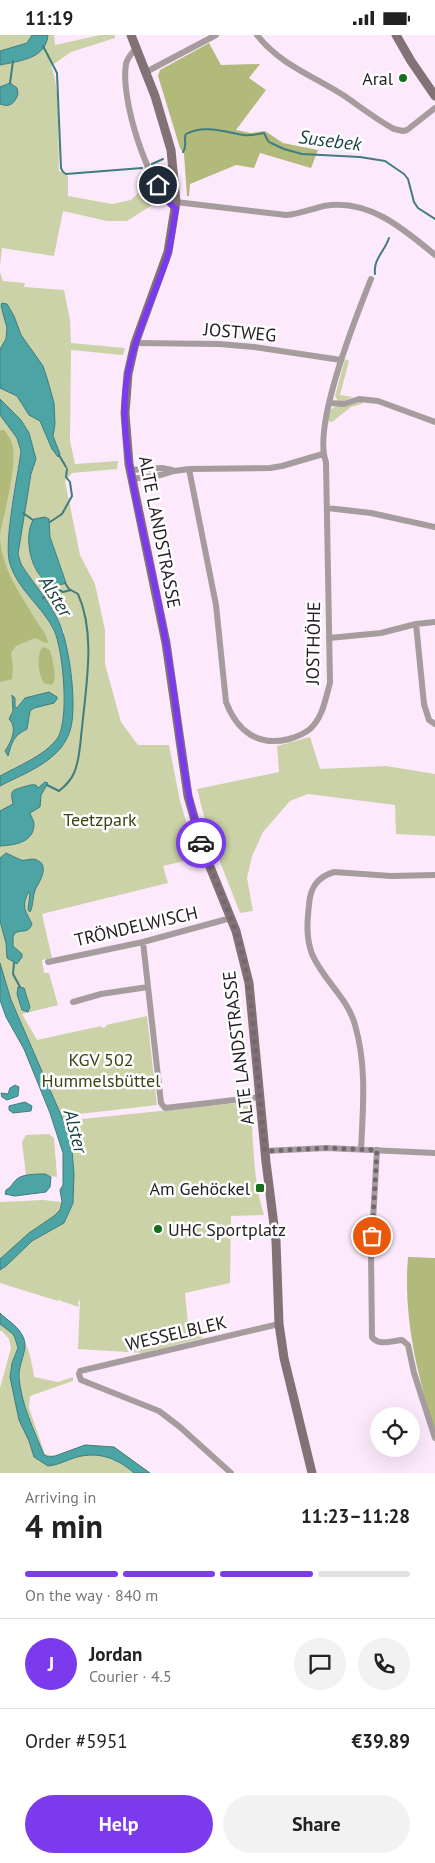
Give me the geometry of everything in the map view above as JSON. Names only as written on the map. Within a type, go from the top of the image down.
[{"type":"main road","name":"ALTE LANDSTRASSE","points":[[132,35],[146,72],[170,150],[176,206],[173,233],[166,261],[136,343],[128,374],[125,395],[125,428],[130,474],[166,643],[188,795],[204,852],[231,918],[240,946],[248,983],[276,1241],[279,1324],[284,1358],[312,1473]]},
{"type":"main road","points":[[396,35],[435,96]]},
{"type":"street","points":[[146,72],[216,35]]},
{"type":"street","points":[[257,35],[266,46],[280,57],[394,129],[407,130],[435,108]]},
{"type":"street","points":[[136,49],[126,62],[128,98],[139,146],[145,162],[167,201],[176,206],[286,215],[298,214],[324,206],[340,205],[355,208],[390,220],[435,255]]},
{"type":"street","points":[[158,185],[175,185]]},
{"type":"street","name":"JOSTHÖHE","points":[[189,469],[216,605],[226,702],[231,714],[243,729],[256,737],[278,742],[298,737],[310,729],[322,712],[330,683],[326,462],[323,454],[324,425],[341,361],[371,279]]},
{"type":"street","name":"JOSTWEG","points":[[136,343],[219,344],[254,347],[341,361]]},
{"type":"street","points":[[330,403],[344,404],[359,399],[378,401],[435,422]]},
{"type":"street","points":[[130,474],[162,468],[174,471],[189,469],[270,468],[323,454]]},
{"type":"street","points":[[327,508],[371,513],[435,527]]},
{"type":"street","points":[[330,638],[380,633],[416,624],[435,622]]},
{"type":"street","points":[[416,624],[424,704],[429,720],[435,724]]},
{"type":"street","points":[[361,1150],[364,1096],[360,1048],[355,1024],[342,998],[312,953],[306,928],[310,897],[318,881],[326,874],[334,872],[391,876],[435,875]]},
{"type":"street","name":"TRÖNDELWISCH","points":[[48,962],[142,941],[231,918]]},
{"type":"street","points":[[142,941],[161,1103],[165,1107],[261,1097]]},
{"type":"street","points":[[73,1002],[101,994],[148,987]]},
{"type":"street","points":[[265,1151],[326,1148],[435,1153]]},
{"type":"street","points":[[377,1150],[371,1255],[372,1334],[374,1340],[381,1342],[402,1340],[407,1343],[414,1373],[435,1438]]},
{"type":"street","name":"WESSELBLEK","points":[[231,1473],[180,1427],[159,1411],[81,1380],[79,1378],[80,1371],[279,1324]]},
{"type":"green space","points":[[0,35],[54,35],[55,45],[100,35],[115,35],[115,38],[71,52],[51,66],[58,102],[59,171],[68,176],[68,196],[112,204],[131,200],[150,181],[160,200],[127,221],[107,221],[63,211],[54,256],[2,248],[0,267],[0,65],[26,60],[27,43],[0,51]]},
{"type":"green space","points":[[0,272],[3,281],[25,283],[24,287],[64,290],[70,320],[71,343],[125,348],[123,355],[71,350],[70,441],[75,464],[118,461],[117,469],[72,473],[65,481],[80,555],[95,584],[105,630],[105,664],[121,722],[138,745],[169,745],[180,801],[197,858],[163,866],[168,883],[42,914],[52,958],[42,960],[44,973],[49,973],[58,1005],[22,1014],[37,1040],[101,1026],[102,1028],[106,1027],[106,1025],[147,1016],[157,1105],[71,1115],[73,1120],[247,1102],[251,1104],[256,1174],[264,1215],[231,1216],[230,1283],[185,1293],[188,1323],[203,1338],[143,1353],[78,1349],[80,1299],[79,1307],[59,1299],[58,1301],[0,1283],[0,1202],[43,1200],[62,1202],[74,1174],[71,1138],[11,1000],[0,963],[0,786],[43,763],[65,743],[64,632],[57,617],[21,564],[18,554],[35,456],[29,433],[21,420],[0,399]]},
{"type":"green space","points":[[345,359],[349,361],[340,395],[353,397],[344,401],[338,401],[335,396]]},
{"type":"green space","points":[[363,401],[362,404],[351,407],[332,422],[328,421],[330,411],[334,407]]},
{"type":"green space","points":[[0,415],[17,438],[21,451],[9,526],[8,554],[10,564],[24,590],[54,630],[60,653],[64,702],[61,730],[52,745],[38,756],[0,776]]},
{"type":"green space","points":[[310,737],[320,769],[386,766],[435,774],[435,836],[396,834],[395,805],[308,794],[290,801],[263,832],[252,856],[247,878],[253,911],[240,913],[208,831],[197,789],[279,772],[277,746]]},
{"type":"green space","points":[[49,1134],[54,1138],[57,1177],[38,1174],[26,1175],[22,1142],[26,1135]]},
{"type":"green space","points":[[0,1313],[15,1327],[24,1341],[28,1349],[34,1377],[58,1382],[73,1377],[73,1381],[30,1396],[29,1408],[45,1454],[55,1456],[85,1445],[114,1447],[150,1473],[0,1473],[0,1388],[11,1348],[9,1339],[0,1331]]},
{"type":"shaded area","points":[[32,35],[48,35],[46,43],[37,54],[0,65],[0,51],[27,43]]},
{"type":"shaded area","points":[[209,43],[221,65],[260,64],[249,78],[266,90],[236,130],[251,133],[265,131],[283,143],[318,150],[311,168],[260,153],[254,168],[236,165],[190,184],[189,196],[187,196],[184,154],[180,148],[158,76],[160,70]]},
{"type":"shaded area","points":[[10,83],[17,88],[17,97],[9,105],[0,104],[0,87]]},
{"type":"shaded area","points":[[2,303],[7,304],[21,335],[43,366],[54,403],[55,424],[53,436],[60,454],[58,457],[52,449],[40,421],[29,415],[17,396],[0,388],[0,349],[6,339],[7,328],[1,306]]},
{"type":"shaded area","points":[[0,399],[21,420],[29,433],[36,459],[31,474],[18,554],[21,564],[49,604],[61,628],[71,671],[73,716],[70,730],[59,751],[37,767],[0,786],[0,776],[38,756],[57,739],[63,717],[64,685],[60,653],[54,630],[24,590],[10,564],[8,541],[21,451],[17,438],[0,415]]},
{"type":"shaded area","points":[[0,430],[4,430],[11,440],[13,467],[0,539]]},
{"type":"shaded area","points":[[45,517],[49,519],[50,537],[66,583],[55,585],[46,581],[33,563],[30,551],[30,528],[34,519]]},
{"type":"shaded area","points":[[0,539],[9,572],[48,642],[46,643],[35,638],[16,646],[11,653],[12,679],[0,682]]},
{"type":"shaded area","points":[[44,647],[50,650],[53,663],[55,673],[52,685],[44,683],[39,671],[40,653]]},
{"type":"shaded area","points":[[49,692],[57,697],[57,699],[54,703],[34,708],[30,711],[27,729],[14,740],[8,756],[5,751],[13,731],[12,723],[9,719],[13,711],[12,695],[15,698],[15,707],[17,708],[25,698]]},
{"type":"shaded area","points":[[45,782],[48,783],[41,795],[40,807],[30,813],[34,821],[31,835],[22,842],[0,846],[0,811],[13,804],[13,791],[31,785],[36,785],[38,788]]},
{"type":"shaded area","points":[[6,853],[21,860],[33,859],[39,861],[43,867],[42,876],[35,891],[30,912],[28,910],[30,893],[28,893],[25,902],[25,909],[32,924],[29,929],[15,933],[13,937],[13,946],[22,954],[17,964],[7,958],[6,943],[0,921],[0,858]]},
{"type":"shaded area","points":[[0,963],[11,1000],[71,1138],[74,1174],[73,1203],[64,1223],[32,1241],[0,1270],[0,1259],[29,1233],[60,1210],[62,1202],[60,1190],[63,1185],[63,1153],[50,1113],[24,1049],[6,1017],[0,1000]]},
{"type":"shaded area","points":[[18,987],[24,988],[30,1007],[28,1012],[22,1010],[17,994]]},
{"type":"shaded area","points":[[15,1085],[19,1087],[18,1096],[7,1100],[2,1097],[1,1093],[8,1094],[10,1088]]},
{"type":"shaded area","points":[[25,1102],[32,1106],[31,1111],[13,1113],[9,1110],[9,1106]]},
{"type":"shaded area","points":[[45,1174],[51,1177],[50,1187],[46,1192],[15,1196],[5,1194],[6,1190],[20,1177]]},
{"type":"shaded area","points":[[408,1257],[435,1258],[435,1431],[422,1388],[413,1345],[408,1301]]},
{"type":"shaded area","points":[[0,1313],[17,1328],[24,1339],[25,1348],[19,1372],[20,1387],[28,1417],[44,1455],[49,1457],[55,1456],[85,1445],[114,1447],[150,1473],[134,1473],[112,1459],[97,1455],[80,1456],[48,1466],[34,1457],[19,1420],[10,1377],[12,1363],[18,1348],[13,1334],[0,1324]]},
{"type":"waterway","name":"Susebek","points":[[43,46],[57,73],[61,168],[63,172],[66,174],[142,168]]},
{"type":"waterway","points":[[10,83],[13,61]]},
{"type":"waterway","name":"Susebek","points":[[183,152],[186,134],[207,129],[247,135],[264,133],[271,143],[302,154],[360,157],[385,161],[404,174],[408,179],[414,202],[418,208],[435,219]]},
{"type":"waterway","name":"Susebek","points":[[152,164],[163,159]]},
{"type":"waterway","points":[[375,274],[377,259],[389,238]]},
{"type":"waterway","points":[[59,455],[66,467]]},
{"type":"waterway","points":[[50,522],[62,514],[72,496],[70,482],[66,477],[67,469]]},
{"type":"waterway","points":[[23,513],[33,520]]},
{"type":"waterway","name":"Alster","points":[[47,785],[59,791],[73,776],[78,763],[87,677],[88,643],[84,609],[78,594],[69,589],[65,583]]},
{"type":"waterway","name":"Alster","points":[[57,585],[59,590],[63,592],[71,590]]},
{"type":"waterway","name":"Alster","points":[[43,598],[57,592]]},
{"type":"waterway","points":[[14,963],[13,974],[20,987]]},
{"type":"way so far","points":[[201,843],[236,931],[245,965],[251,1004],[265,1151],[326,1148],[377,1150],[372,1236]]},
{"type":"place","name":"Aral","points":[[403,78]]},
{"type":"place","name":"Am Gehöckel","points":[[260,1188]]},
{"type":"place","name":"UHC Sportplatz","points":[[158,1229]]},
{"type":"route","points":[[158,185],[170,205],[176,209],[173,233],[166,261],[132,355],[125,395],[125,428],[130,470],[169,658],[183,771],[201,843]]},
{"type":"park label","name":"Teetzpark","points":[[100,819]]},
{"type":"park label","name":"KGV 502 Hummelsbüttel","points":[[101,1070]]}]
